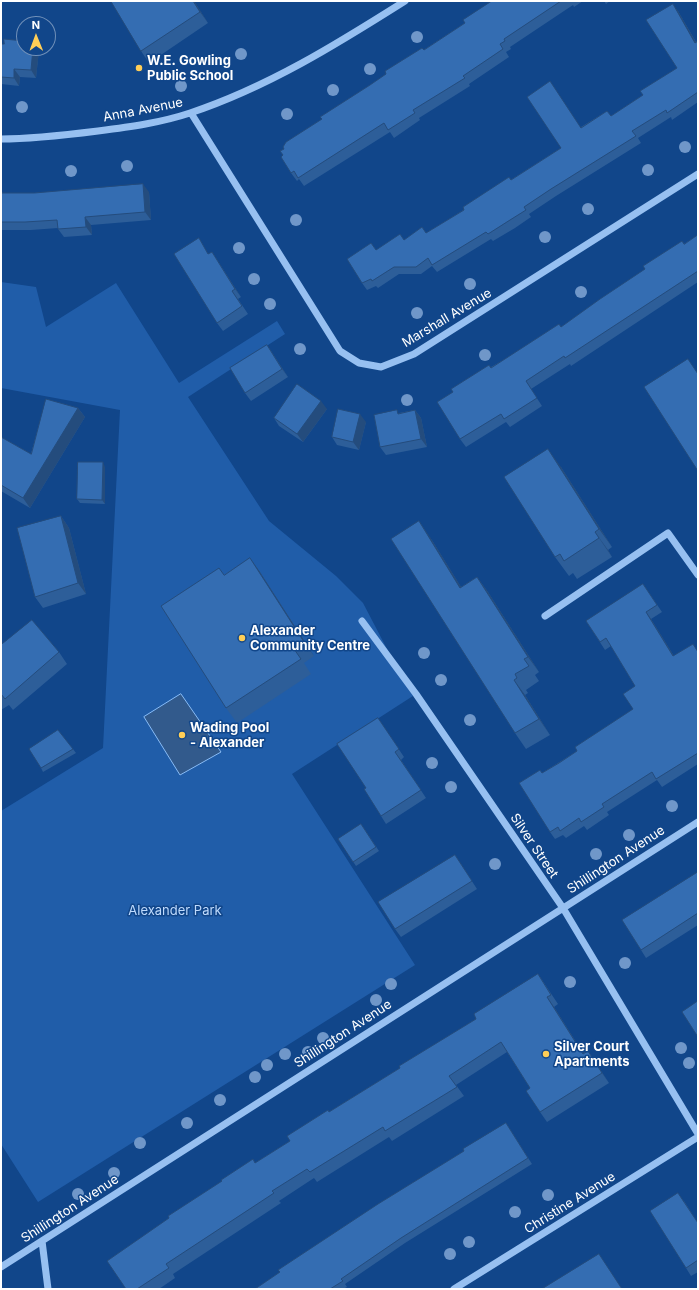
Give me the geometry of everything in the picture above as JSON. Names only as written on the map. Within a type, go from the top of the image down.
[{"type":"street","name":"Anna Avenue","points":[[1,139],[54,137],[139,126],[191,113],[256,86],[307,61],[405,1]]},
{"type":"street","name":"Marshall Avenue","points":[[191,113],[340,351],[359,363],[381,367],[414,354],[698,174]]},
{"type":"street","points":[[545,616],[668,534],[698,575]]},
{"type":"street","name":"Silver Street","points":[[362,621],[416,694],[563,908],[698,1134]]},
{"type":"street","name":"Shillington Avenue","points":[[1,1267],[698,822]]},
{"type":"street","name":"Christine Avenue","points":[[454,1289],[698,1137]]},
{"type":"street","points":[[42,1241],[48,1289]]},
{"type":"green space","name":"Alexander Park","points":[[1,282],[36,287],[46,327],[116,283],[179,383],[277,321],[285,334],[188,397],[269,521],[336,576],[363,603],[397,668],[416,694],[292,774],[415,965],[38,1202],[1,1144],[1,811],[103,748],[120,410],[1,388]]},
{"type":"shaded area","name":"Wading Pool - Alexander","points":[[181,694],[221,752],[180,775],[144,717]]},
{"type":"building","points":[[111,1],[193,1],[200,12],[141,51]]},
{"type":"building","points":[[492,1],[561,1],[504,39],[505,41],[500,44],[503,49],[463,76],[465,78],[413,110],[415,113],[388,130],[384,123],[298,178],[294,171],[291,173],[281,157],[283,155],[280,151],[284,149],[283,147],[286,142],[322,119],[320,117],[386,74],[385,71],[422,48],[424,50],[465,23],[463,20]]},
{"type":"building","points":[[673,4],[695,43],[698,41],[698,92],[667,113],[666,110],[632,131],[636,136],[551,189],[524,207],[526,210],[488,234],[486,232],[432,265],[428,258],[416,267],[394,267],[372,281],[371,279],[362,283],[347,259],[371,243],[376,250],[400,234],[404,240],[422,227],[426,233],[464,210],[463,207],[509,177],[511,180],[561,148],[527,97],[550,81],[581,128],[607,111],[611,116],[643,95],[640,91],[677,68],[646,20]]},
{"type":"building","points":[[4,39],[16,40],[16,56],[32,56],[31,70],[14,69],[14,78],[1,77],[1,44],[4,44]]},
{"type":"building","points":[[143,184],[145,212],[85,217],[86,227],[58,229],[57,220],[1,222],[1,193],[34,193]]},
{"type":"building","points":[[698,235],[698,271],[565,358],[564,356],[526,381],[537,398],[504,419],[501,414],[460,439],[437,402],[453,392],[451,389],[489,365],[491,368],[559,324],[561,327],[645,269],[643,266],[682,241],[684,244]]},
{"type":"building","points":[[199,238],[208,254],[212,252],[235,289],[232,291],[242,306],[217,323],[174,254]]},
{"type":"building","points":[[267,345],[282,369],[245,393],[230,368]]},
{"type":"building","points":[[688,359],[698,374],[698,471],[644,387]]},
{"type":"building","points":[[297,384],[321,401],[297,434],[274,418]]},
{"type":"building","points":[[46,399],[78,408],[23,498],[1,485],[1,437],[31,454]]},
{"type":"building","points":[[338,409],[360,414],[353,442],[332,437]]},
{"type":"building","points":[[397,410],[398,414],[415,410],[421,439],[380,447],[374,415]]},
{"type":"building","points":[[548,449],[599,529],[595,532],[599,538],[564,561],[560,554],[555,557],[504,477]]},
{"type":"building","points":[[78,462],[103,462],[102,500],[77,499]]},
{"type":"building","points":[[61,516],[78,583],[35,597],[17,528]]},
{"type":"building","points":[[419,521],[460,588],[477,577],[528,657],[524,659],[529,666],[515,674],[517,678],[514,680],[539,719],[515,733],[391,539]]},
{"type":"building","name":"Alexander Community Centre","points":[[250,558],[304,642],[294,649],[301,659],[226,708],[161,606],[219,568],[224,575]]},
{"type":"building","points":[[643,584],[657,605],[646,612],[673,656],[693,644],[698,652],[698,753],[656,779],[652,772],[602,804],[604,807],[581,822],[579,818],[560,831],[558,827],[550,832],[519,783],[540,770],[542,773],[559,763],[577,751],[575,747],[633,709],[623,694],[635,686],[606,638],[600,642],[586,621]]},
{"type":"building","points":[[32,620],[59,652],[5,699],[1,694],[1,645]]},
{"type":"building","points":[[378,718],[399,749],[395,752],[421,790],[381,816],[364,789],[366,788],[337,744]]},
{"type":"building","points":[[58,730],[73,749],[41,768],[29,749]]},
{"type":"building","points":[[361,824],[376,847],[353,862],[338,839]]},
{"type":"building","points":[[455,855],[472,881],[395,929],[378,902]]},
{"type":"building","points":[[698,872],[698,913],[641,950],[622,920]]},
{"type":"building","points":[[538,974],[551,995],[547,997],[583,1054],[588,1051],[602,1073],[540,1112],[526,1091],[530,1088],[501,1042],[449,1076],[457,1087],[385,1131],[383,1127],[310,1172],[307,1169],[272,1191],[274,1193],[166,1264],[169,1268],[137,1289],[126,1289],[107,1261],[169,1218],[168,1216],[253,1159],[255,1163],[290,1141],[287,1136],[328,1110],[329,1112],[400,1068],[399,1066],[476,1019],[474,1014]]},
{"type":"building","points":[[698,1001],[698,1037],[682,1012]]},
{"type":"building","points":[[506,1123],[528,1158],[401,1238],[341,1279],[343,1281],[330,1289],[255,1289],[280,1272],[278,1270],[378,1204],[464,1151],[463,1149]]},
{"type":"building","points":[[678,1193],[698,1223],[698,1260],[686,1268],[650,1211]]},
{"type":"building","points":[[599,1254],[622,1289],[542,1289]]},
{"type":"place","name":"W.E. Gowling Public School","points":[[139,68]]},
{"type":"place","name":"Alexander Community Centre","points":[[242,638]]},
{"type":"place","name":"Wading Pool - Alexander","points":[[182,735]]},
{"type":"place","name":"Silver Court Apartments","points":[[546,1054]]}]
